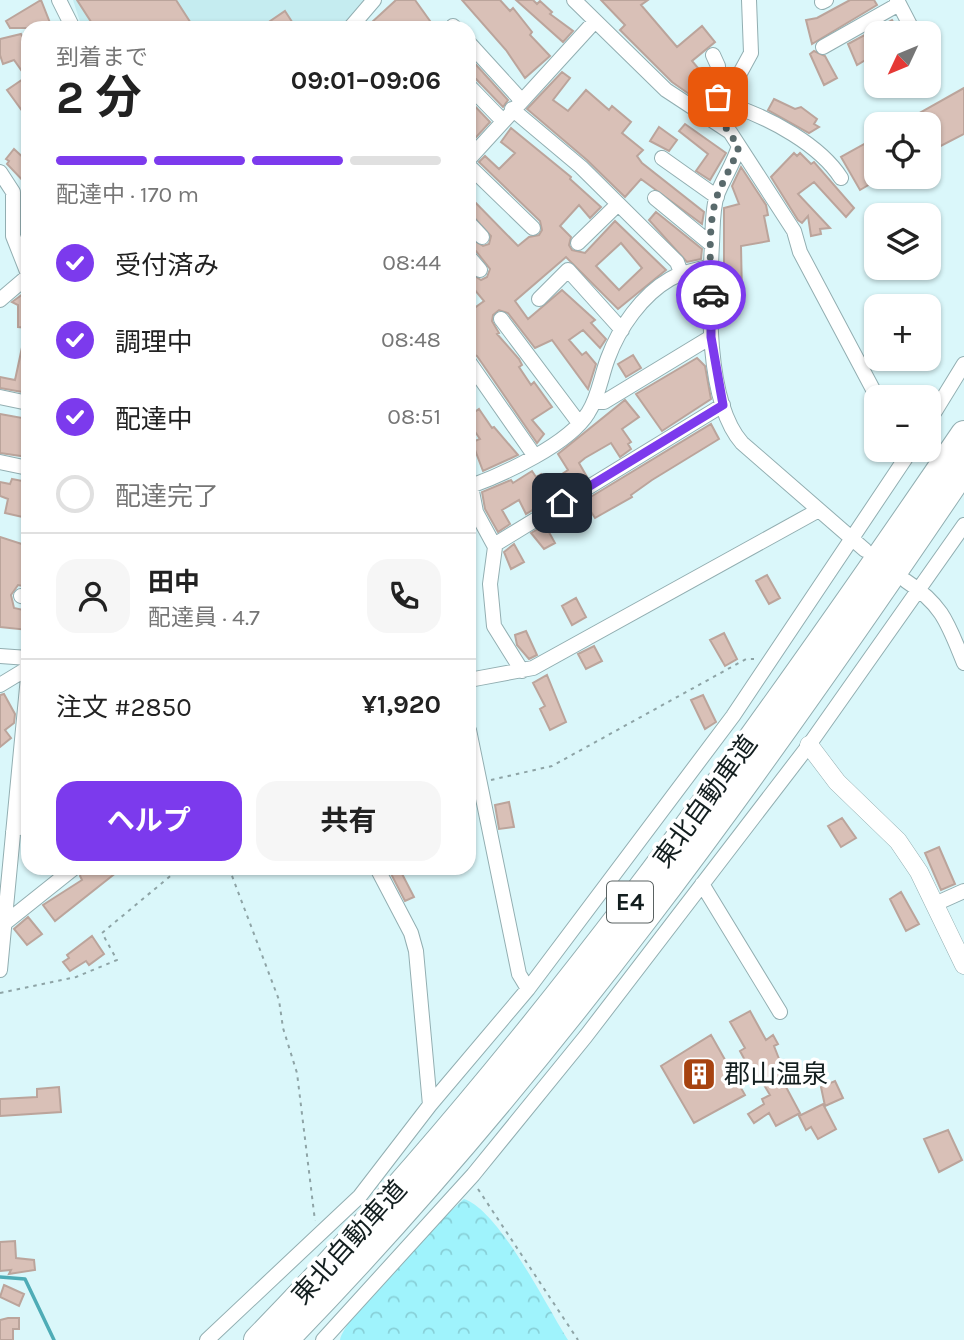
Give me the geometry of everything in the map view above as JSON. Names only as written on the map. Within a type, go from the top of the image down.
[{"type":"highway","name":"東北自動車道","points":[[257,1340],[432,1149],[572,978],[803,669],[964,434]]},
{"type":"highway","name":"東北自動車道","points":[[285,1340],[445,1164],[588,992],[708,833],[964,469]]},
{"type":"street","points":[[59,0],[70,21]]},
{"type":"street","points":[[356,21],[374,0]]},
{"type":"street","points":[[574,0],[666,90],[731,117],[768,117],[830,160],[841,178]]},
{"type":"street","points":[[731,117],[739,75],[752,50],[748,0]]},
{"type":"street","points":[[823,47],[898,2],[908,21]]},
{"type":"street","points":[[476,152],[511,110],[595,21]]},
{"type":"street","points":[[476,54],[511,110]]},
{"type":"street","points":[[713,55],[718,66],[718,97],[731,117],[739,146],[794,231],[800,252],[871,385]]},
{"type":"street","points":[[476,90],[511,110],[581,167],[677,262],[682,275]]},
{"type":"street","points":[[739,146],[731,172],[717,197],[712,246],[711,337],[723,405],[733,433],[742,443],[817,512],[865,550]]},
{"type":"street","points":[[662,158],[717,197]]},
{"type":"street","points":[[476,167],[533,228]]},
{"type":"street","points":[[0,172],[13,192],[13,236],[21,257]]},
{"type":"street","points":[[655,198],[712,246]]},
{"type":"street","points":[[578,243],[617,205]]},
{"type":"street","points":[[476,231],[482,237]]},
{"type":"street","points":[[476,265],[480,270]]},
{"type":"street","points":[[476,484],[503,474],[579,423],[594,402],[608,358],[628,317],[669,279],[711,265]]},
{"type":"street","points":[[539,299],[568,270],[622,330]]},
{"type":"street","points":[[0,300],[21,281]]},
{"type":"street","points":[[501,319],[579,423]]},
{"type":"street","points":[[594,402],[604,402],[711,337]]},
{"type":"street","points":[[941,401],[964,364]]},
{"type":"street","points":[[476,372],[534,455]]},
{"type":"street","points":[[0,397],[21,402]]},
{"type":"street","points":[[494,545],[723,405]]},
{"type":"street","points":[[0,462],[21,466]]},
{"type":"street","points":[[207,1340],[360,1196],[428,1116],[665,809],[768,664],[901,462]]},
{"type":"street","points":[[476,512],[494,545],[491,611],[499,636],[522,671]]},
{"type":"street","points":[[476,679],[522,671],[672,593],[817,512]]},
{"type":"street","points":[[323,1340],[336,1333],[473,1175],[702,884],[808,744],[912,585],[964,525]]},
{"type":"street","points":[[912,585],[944,614],[964,663]]},
{"type":"street","points":[[0,656],[21,657]]},
{"type":"street","points":[[0,685],[21,672]]},
{"type":"street","points":[[808,744],[837,782],[898,842],[919,872],[964,965]]},
{"type":"street","points":[[0,970],[21,749]]},
{"type":"street","points":[[476,770],[519,974],[528,989]]},
{"type":"street","points":[[13,832],[21,826]]},
{"type":"street","points":[[5,923],[65,875]]},
{"type":"street","points":[[381,875],[411,933],[416,951],[428,1116]]},
{"type":"street","points":[[702,884],[780,1012]]},
{"type":"street","points":[[935,904],[964,891]]},
{"type":"street","points":[[463,1164],[473,1175]]},
{"type":"path","points":[[478,782],[542,770],[746,659],[768,664]]},
{"type":"path","points":[[0,993],[76,977],[117,960],[102,933],[172,875]]},
{"type":"path","points":[[231,875],[256,944],[274,982],[282,1028],[297,1073],[317,1239]]},
{"type":"path","points":[[473,1175],[479,1193],[578,1340]]},
{"type":"shaded area","points":[[73,0],[368,0],[348,21],[80,21]]},
{"type":"green space","points":[[464,1199],[478,1207],[507,1240],[568,1340],[340,1340],[375,1290]]},
{"type":"building","points":[[41,0],[49,21],[21,21],[21,28],[10,28],[6,21]]},
{"type":"building","points":[[77,0],[176,0],[190,21],[90,21]]},
{"type":"building","points":[[396,0],[415,0],[430,21],[373,21]]},
{"type":"building","points":[[462,0],[500,0],[510,11],[513,8],[532,32],[530,35],[550,56],[525,78],[506,50]]},
{"type":"building","points":[[516,0],[533,0],[537,4],[540,1],[552,12],[550,14],[573,31],[563,42]]},
{"type":"building","points":[[601,0],[648,0],[641,5],[677,47],[702,26],[715,42],[692,61],[708,80],[692,96],[672,82],[620,30],[625,25]]},
{"type":"building","points":[[850,0],[874,0],[877,5],[812,44],[806,20],[817,18]]},
{"type":"building","points":[[285,11],[291,21],[270,21]]},
{"type":"building","points":[[21,34],[21,70],[14,60],[3,64],[0,39]]},
{"type":"building","points":[[864,35],[864,61],[857,65],[848,44]]},
{"type":"building","points":[[814,51],[825,56],[837,78],[824,85],[810,54]]},
{"type":"building","points":[[476,65],[508,100],[503,107],[476,79]]},
{"type":"building","points":[[562,72],[570,78],[553,100],[568,111],[586,90],[609,110],[612,106],[631,122],[622,133],[643,150],[637,156],[642,163],[704,212],[702,224],[641,179],[625,197],[587,160],[527,109]]},
{"type":"building","points":[[21,80],[21,109],[7,90]]},
{"type":"building","points":[[964,88],[964,134],[941,146],[941,112],[921,112]]},
{"type":"building","points":[[774,99],[795,109],[801,107],[817,119],[814,124],[819,127],[809,133],[768,110]]},
{"type":"building","points":[[476,107],[490,122],[476,137]]},
{"type":"building","points":[[685,124],[726,153],[710,180],[696,171],[708,154],[679,131]]},
{"type":"building","points":[[659,127],[677,140],[669,151],[650,141]]},
{"type":"building","points":[[511,128],[571,177],[570,179],[601,207],[590,218],[579,205],[560,226],[571,237],[569,245],[572,250],[585,253],[615,221],[666,270],[618,309],[566,257],[515,301],[528,319],[562,290],[595,320],[591,323],[606,339],[600,348],[583,330],[569,340],[582,355],[586,352],[596,364],[588,389],[552,340],[535,348],[508,313],[499,310],[493,315],[492,321],[499,333],[497,334],[519,359],[522,365],[519,367],[531,385],[534,382],[552,407],[532,420],[544,434],[537,443],[476,356],[476,307],[484,301],[476,291],[476,277],[481,280],[487,277],[490,269],[476,251],[476,242],[483,246],[489,244],[491,236],[476,220],[476,203],[518,246],[529,237],[539,235],[542,230],[540,221],[479,162],[485,156],[499,169],[515,153],[501,142]],"holes":[[[621,243],[642,268],[619,290],[596,266]]]},
{"type":"building","points":[[864,144],[864,188],[860,190],[841,157]]},
{"type":"building","points":[[14,149],[21,156],[21,179],[7,164],[9,161],[6,159]]},
{"type":"building","points":[[794,153],[797,156],[800,153],[811,164],[814,162],[854,208],[846,217],[814,182],[798,194],[830,228],[820,229],[821,234],[811,236],[808,216],[802,223],[798,220],[771,177]]},
{"type":"building","points":[[741,167],[766,205],[768,215],[764,216],[769,241],[741,246],[742,295],[724,295],[724,208],[739,204],[732,186]]},
{"type":"building","points":[[656,212],[702,249],[701,259],[687,262],[649,220]]},
{"type":"building","points":[[21,295],[21,327],[18,327],[18,305],[12,302]]},
{"type":"building","points":[[21,352],[21,392],[0,388],[0,377],[15,380]]},
{"type":"building","points":[[633,355],[641,368],[626,377],[618,364]]},
{"type":"building","points":[[697,358],[705,366],[711,399],[662,431],[636,394]]},
{"type":"building","points":[[625,400],[639,417],[622,429],[631,442],[628,444],[631,449],[620,457],[611,443],[585,458],[579,463],[587,477],[526,514],[519,500],[502,510],[510,524],[498,532],[485,509],[482,492],[511,480],[513,483],[532,471],[536,477],[541,474],[547,484],[568,470],[558,454]]},
{"type":"building","points":[[479,409],[492,428],[494,427],[518,455],[483,471],[476,453],[476,440],[480,439],[476,433],[476,411]]},
{"type":"building","points":[[0,414],[21,418],[21,456],[0,453]]},
{"type":"building","points":[[711,424],[719,439],[652,480],[631,495],[632,497],[595,518],[584,501]]},
{"type":"building","points":[[12,479],[21,481],[21,517],[5,513],[8,499],[0,496],[0,482],[10,484]]},
{"type":"building","points":[[545,525],[555,543],[544,549],[531,533]]},
{"type":"building","points":[[0,537],[21,544],[21,586],[18,585],[11,595],[14,608],[21,610],[21,629],[0,627]]},
{"type":"building","points":[[514,544],[524,562],[511,569],[504,552]]},
{"type":"building","points":[[767,575],[780,598],[769,604],[756,581]]},
{"type":"building","points":[[576,598],[586,617],[572,625],[562,606]]},
{"type":"building","points":[[526,631],[537,655],[529,659],[517,645],[515,635]]},
{"type":"building","points":[[724,633],[737,659],[725,666],[710,640]]},
{"type":"building","points":[[594,646],[602,661],[586,669],[578,654]]},
{"type":"building","points":[[547,675],[566,722],[550,730],[540,709],[545,706],[533,683]]},
{"type":"building","points":[[4,694],[15,714],[14,723],[5,730],[11,738],[0,747],[0,695]]},
{"type":"building","points":[[703,695],[716,722],[705,729],[691,700]]},
{"type":"building","points":[[509,802],[514,827],[499,829],[495,805]]},
{"type":"building","points":[[842,818],[856,838],[841,847],[828,826]]},
{"type":"building","points":[[939,847],[955,884],[941,890],[925,853]]},
{"type":"building","points":[[113,875],[55,921],[43,905],[82,880],[80,876]]},
{"type":"building","points":[[392,875],[403,875],[414,897],[405,901]]},
{"type":"building","points":[[901,892],[919,924],[906,931],[890,899]]},
{"type":"building","points":[[28,917],[42,934],[27,945],[14,929]]},
{"type":"building","points":[[92,936],[104,954],[89,965],[86,961],[70,971],[63,962],[69,958],[67,955]]},
{"type":"building","points":[[750,1011],[766,1040],[773,1035],[778,1044],[774,1046],[783,1069],[778,1072],[800,1113],[776,1126],[769,1113],[754,1123],[748,1114],[764,1104],[762,1099],[770,1095],[757,1073],[754,1074],[748,1066],[740,1051],[745,1048],[730,1022]]},
{"type":"building","name":"郡山温泉","points":[[711,1035],[745,1095],[694,1123],[661,1066]]},
{"type":"building","points":[[835,1081],[843,1098],[825,1106],[821,1087]]},
{"type":"building","points":[[59,1087],[61,1112],[0,1116],[0,1099],[37,1097],[37,1089]]},
{"type":"building","points":[[823,1104],[836,1129],[818,1139],[811,1127],[806,1130],[799,1116]]},
{"type":"building","points":[[948,1130],[962,1160],[939,1172],[924,1139]]},
{"type":"building","points":[[15,1241],[16,1258],[34,1260],[35,1270],[9,1274],[11,1270],[0,1271],[0,1242]]},
{"type":"building","points":[[4,1285],[24,1294],[19,1306],[0,1297]]},
{"type":"building","points":[[19,1318],[19,1329],[13,1329],[13,1340],[0,1340],[0,1320]]},
{"type":"waterway","points":[[0,1277],[25,1279],[54,1340]]},
{"type":"way so far","points":[[711,295],[713,219],[717,195],[731,172],[739,146],[726,129],[732,115],[718,97]]},
{"type":"place","name":"郡山温泉","points":[[699,1074]]},
{"type":"route","points":[[562,503],[723,405],[711,337],[711,295]]}]
